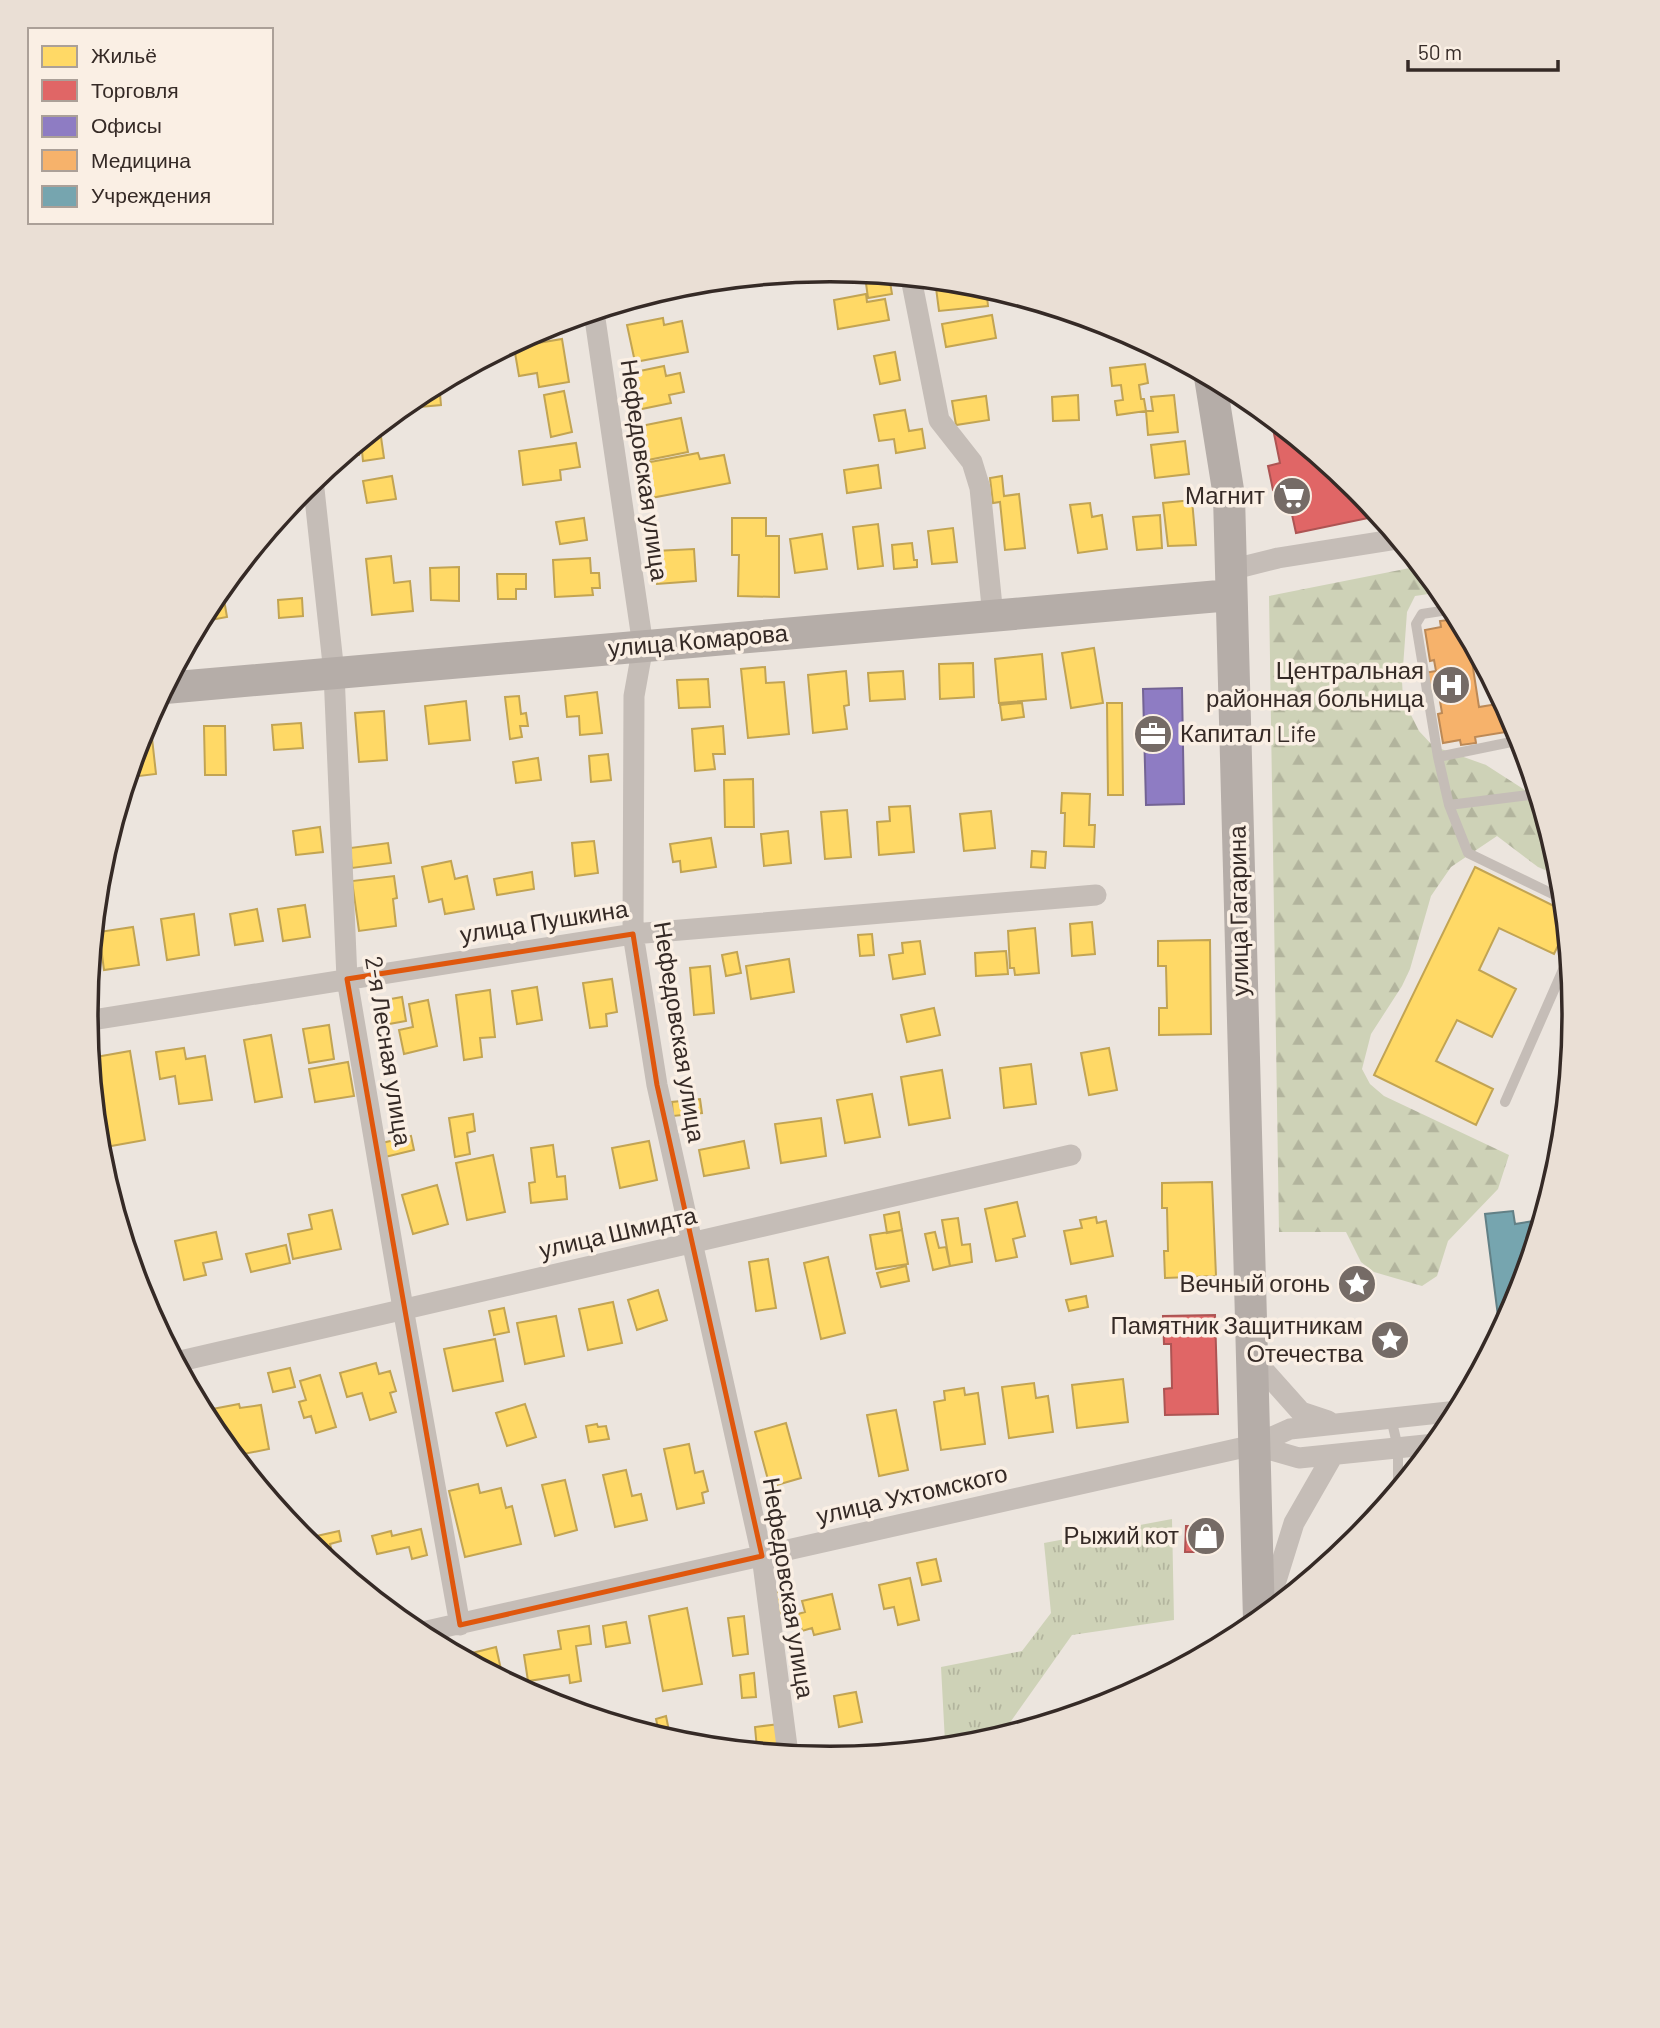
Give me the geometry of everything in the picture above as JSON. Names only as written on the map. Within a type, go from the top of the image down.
[{"type":"main road","name":"улица Гагарина","points":[[1212,390],[1229,496],[1259,1607]]},
{"type":"main road","name":"улица Комарова","points":[[175,687],[993,615],[1231,582]]},
{"type":"street","points":[[913,287],[939,420],[972,462],[980,488],[993,615]]},
{"type":"street","name":"Нефедовская улица","points":[[595,321],[643,646],[634,696],[634,934],[657,1085],[762,1556],[787,1744]]},
{"type":"street","name":"2-я Лесная улица","points":[[314,494],[334,673],[347,979],[460,1625]]},
{"type":"street","points":[[1231,582],[1278,558],[1388,541]]},
{"type":"street","name":"улица Пушкина","points":[[98,1019],[634,934],[1096,895]]},
{"type":"street","name":"улица Шмидта","points":[[185,1360],[1071,1155]]},
{"type":"street","points":[[1251,1356],[1301,1412],[1337,1424]]},
{"type":"street","name":"улица Ухтомского","points":[[434,1630],[1254,1445],[1290,1429],[1444,1412]]},
{"type":"street","points":[[1254,1445],[1299,1458],[1421,1445]]},
{"type":"street","points":[[1271,1599],[1294,1523],[1333,1455]]},
{"type":"lane","points":[[1441,611],[1422,614],[1416,624],[1449,806],[1468,853],[1552,894]]},
{"type":"lane","points":[[1438,757],[1509,742]]},
{"type":"lane","points":[[1449,806],[1528,795]]},
{"type":"lane","points":[[1504,1102],[1560,975]]},
{"type":"lane","points":[[1391,1418],[1398,1448],[1398,1476]]},
{"type":"highlighted area","points":[[633,934],[657,1085],[762,1556],[460,1625],[347,979]]},
{"type":"green space","points":[[1411,568],[1430,594],[1415,596],[1407,612],[1403,699],[1419,731],[1433,746],[1486,765],[1527,791],[1548,871],[1538,867],[1497,836],[1451,867],[1431,896],[1410,969],[1402,986],[1371,1034],[1362,1069],[1370,1084],[1384,1096],[1509,1155],[1498,1189],[1448,1241],[1437,1276],[1422,1286],[1374,1272],[1361,1262],[1346,1232],[1279,1232],[1269,596]]},
{"type":"green space","points":[[1172,1519],[1174,1620],[1072,1635],[1009,1723],[945,1737],[941,1667],[1022,1651],[1051,1613],[1044,1543]]},
{"type":"building: Жильё","points":[[866,284],[891,285],[892,294],[868,298]]},
{"type":"building: Жильё","points":[[936,290],[987,299],[988,306],[939,311]]},
{"type":"building: Жильё","points":[[866,294],[867,302],[885,299],[889,320],[838,329],[834,300]]},
{"type":"building: Жильё","points":[[992,315],[996,338],[946,347],[942,324]]},
{"type":"building: Жильё","points":[[663,318],[664,325],[682,321],[688,352],[635,362],[627,325]]},
{"type":"building: Жильё","points":[[562,339],[569,382],[539,387],[537,373],[519,376],[515,353],[539,343]]},
{"type":"building: Жильё","points":[[895,352],[900,380],[880,384],[874,356]]},
{"type":"building: Жильё","points":[[1145,364],[1148,383],[1139,385],[1146,411],[1117,415],[1115,401],[1123,400],[1121,385],[1112,386],[1110,368]]},
{"type":"building: Жильё","points":[[664,366],[666,376],[680,373],[684,392],[669,395],[671,403],[637,410],[630,373]]},
{"type":"building: Жильё","points":[[564,391],[572,432],[551,437],[544,395]]},
{"type":"building: Жильё","points":[[440,395],[441,405],[420,407]]},
{"type":"building: Жильё","points":[[1078,395],[1079,420],[1053,421],[1052,397]]},
{"type":"building: Жильё","points":[[1174,395],[1178,432],[1148,435],[1146,411],[1153,411],[1151,397]]},
{"type":"building: Жильё","points":[[986,396],[989,420],[956,425],[952,401]]},
{"type":"building: Жильё","points":[[905,410],[909,431],[922,429],[925,448],[896,453],[894,439],[879,441],[874,415]]},
{"type":"building: Жильё","points":[[681,418],[688,452],[643,461],[636,427]]},
{"type":"building: Жильё","points":[[381,436],[384,458],[363,461],[362,451]]},
{"type":"building: Жильё","points":[[1185,441],[1189,474],[1155,478],[1151,445]]},
{"type":"building: Жильё","points":[[576,443],[580,467],[560,470],[561,480],[523,485],[519,451]]},
{"type":"building: Жильё","points":[[698,453],[700,459],[724,455],[730,483],[651,498],[645,463]]},
{"type":"building: Жильё","points":[[878,465],[881,488],[847,493],[844,470]]},
{"type":"building: Жильё","points":[[392,476],[396,499],[367,503],[363,481]]},
{"type":"building: Жильё","points":[[1002,476],[1004,496],[1019,494],[1025,548],[1005,550],[1000,502],[993,503],[990,478]]},
{"type":"building: Жильё","points":[[1192,500],[1196,545],[1168,546],[1163,503]]},
{"type":"building: Жильё","points":[[1090,503],[1092,517],[1102,515],[1107,549],[1078,553],[1070,505]]},
{"type":"building: Жильё","points":[[1160,515],[1162,548],[1137,550],[1133,517]]},
{"type":"building: Жильё","points":[[584,518],[587,540],[560,544],[556,522]]},
{"type":"building: Жильё","points":[[732,518],[766,518],[766,536],[779,536],[779,597],[738,596],[739,555],[732,555]]},
{"type":"building: Жильё","points":[[878,524],[883,566],[858,569],[853,527]]},
{"type":"building: Жильё","points":[[953,528],[957,562],[932,564],[928,531]]},
{"type":"building: Жильё","points":[[822,534],[827,569],[795,573],[790,539]]},
{"type":"building: Жильё","points":[[912,543],[917,567],[894,569],[892,545]]},
{"type":"building: Жильё","points":[[694,549],[696,581],[657,584],[655,551]]},
{"type":"building: Жильё","points":[[391,556],[394,583],[410,581],[413,611],[372,615],[366,559]]},
{"type":"building: Жильё","points":[[590,558],[591,573],[599,573],[600,588],[592,588],[593,595],[555,597],[553,560]]},
{"type":"building: Жильё","points":[[459,567],[459,601],[431,600],[430,568]]},
{"type":"building: Жильё","points":[[497,574],[526,574],[526,589],[516,589],[516,599],[498,599]]},
{"type":"building: Жильё","points":[[302,598],[303,616],[279,618],[278,600]]},
{"type":"building: Жильё","points":[[224,602],[227,617],[213,620]]},
{"type":"building: Жильё","points":[[1094,648],[1103,703],[1071,708],[1062,653]]},
{"type":"building: Жильё","points":[[1042,654],[1046,699],[999,703],[995,659]]},
{"type":"building: Жильё","points":[[973,663],[974,697],[940,699],[939,664]]},
{"type":"building: Жильё","points":[[765,667],[766,683],[784,682],[789,734],[748,738],[741,669]]},
{"type":"building: Жильё","points":[[846,671],[849,705],[844,706],[847,729],[813,733],[808,675]]},
{"type":"building: Жильё","points":[[903,671],[905,699],[870,701],[868,673]]},
{"type":"building: Жильё","points":[[708,679],[710,707],[679,708],[677,680]]},
{"type":"building: Жильё","points":[[597,692],[602,733],[580,735],[579,716],[567,717],[565,696]]},
{"type":"building: Жильё","points":[[519,696],[521,714],[526,713],[528,726],[520,726],[522,737],[510,739],[505,697]]},
{"type":"building: Жильё","points":[[466,701],[470,740],[429,744],[425,706]]},
{"type":"building: Жильё","points":[[1022,703],[1024,717],[1002,720],[1000,705]]},
{"type":"building: Жильё","points":[[1107,703],[1122,703],[1123,795],[1108,795]]},
{"type":"building: Жильё","points":[[384,711],[387,760],[359,762],[355,713]]},
{"type":"building: Жильё","points":[[301,723],[303,748],[274,750],[272,725]]},
{"type":"building: Жильё","points":[[204,726],[225,726],[226,775],[205,775]]},
{"type":"building: Жильё","points":[[723,726],[725,754],[713,754],[715,769],[695,771],[692,729]]},
{"type":"building: Жильё","points":[[152,739],[156,774],[138,776]]},
{"type":"building: Жильё","points":[[608,754],[611,780],[591,782],[589,756]]},
{"type":"building: Жильё","points":[[538,758],[541,780],[516,783],[513,762]]},
{"type":"building: Жильё","points":[[753,779],[754,827],[725,827],[724,780]]},
{"type":"building: Жильё","points":[[1062,793],[1090,794],[1089,825],[1095,825],[1094,847],[1064,846],[1065,813],[1061,813]]},
{"type":"building: Жильё","points":[[910,806],[914,852],[879,855],[877,822],[890,821],[889,807]]},
{"type":"building: Жильё","points":[[847,810],[851,857],[825,859],[821,812]]},
{"type":"building: Жильё","points":[[991,811],[995,848],[964,851],[960,814]]},
{"type":"building: Жильё","points":[[320,827],[323,852],[296,855],[293,831]]},
{"type":"building: Жильё","points":[[788,831],[791,863],[764,866],[761,834]]},
{"type":"building: Жильё","points":[[711,838],[716,867],[681,872],[680,861],[673,862],[670,844]]},
{"type":"building: Жильё","points":[[594,841],[598,873],[575,876],[572,843]]},
{"type":"building: Жильё","points":[[388,843],[391,863],[352,868],[350,848]]},
{"type":"building: Жильё","points":[[1032,851],[1046,852],[1045,868],[1031,867]]},
{"type":"building: Жильё","points":[[451,861],[455,879],[467,876],[474,909],[445,914],[442,899],[429,902],[422,867]]},
{"type":"building: Жильё","points":[[1475,867],[1554,906],[1558,945],[1554,954],[1499,928],[1479,970],[1516,989],[1492,1037],[1457,1020],[1436,1061],[1493,1089],[1476,1125],[1374,1075]]},
{"type":"building: Жильё","points":[[532,872],[534,889],[497,895],[494,879]]},
{"type":"building: Жильё","points":[[394,876],[397,898],[393,899],[396,926],[359,931],[352,881]]},
{"type":"building: Жильё","points":[[305,905],[310,937],[283,941],[278,909]]},
{"type":"building: Жильё","points":[[257,909],[263,941],[235,945],[230,914]]},
{"type":"building: Жильё","points":[[194,914],[199,955],[167,960],[161,919]]},
{"type":"building: Жильё","points":[[1092,922],[1095,954],[1072,956],[1070,924]]},
{"type":"building: Жильё","points":[[133,927],[139,965],[104,970],[103,931]]},
{"type":"building: Жильё","points":[[1035,928],[1039,973],[1015,975],[1014,968],[1010,968],[1008,931]]},
{"type":"building: Жильё","points":[[872,934],[874,955],[860,956],[858,935]]},
{"type":"building: Жильё","points":[[1210,940],[1211,1034],[1159,1035],[1159,1008],[1167,1008],[1166,966],[1158,966],[1158,941]]},
{"type":"building: Жильё","points":[[920,941],[925,974],[893,979],[889,955],[903,953],[902,943]]},
{"type":"building: Жильё","points":[[1006,951],[1008,974],[976,976],[975,953]]},
{"type":"building: Жильё","points":[[737,952],[741,973],[726,976],[722,955]]},
{"type":"building: Жильё","points":[[789,959],[794,992],[751,999],[746,966]]},
{"type":"building: Жильё","points":[[710,966],[714,1013],[694,1015],[690,968]]},
{"type":"building: Жильё","points":[[612,979],[617,1012],[606,1014],[607,1026],[590,1028],[583,983]]},
{"type":"building: Жильё","points":[[537,987],[542,1020],[517,1024],[512,991]]},
{"type":"building: Жильё","points":[[490,990],[495,1037],[480,1038],[482,1057],[464,1060],[456,995]]},
{"type":"building: Жильё","points":[[402,997],[406,1021],[389,1024],[385,1000]]},
{"type":"building: Жильё","points":[[428,1000],[437,1046],[404,1054],[399,1030],[413,1027],[409,1004]]},
{"type":"building: Жильё","points":[[934,1008],[940,1035],[907,1042],[901,1015]]},
{"type":"building: Жильё","points":[[329,1025],[334,1059],[309,1063],[303,1029]]},
{"type":"building: Жильё","points":[[271,1035],[282,1097],[255,1102],[244,1040]]},
{"type":"building: Жильё","points":[[184,1048],[186,1059],[205,1056],[212,1100],[179,1104],[175,1076],[160,1079],[156,1052]]},
{"type":"building: Жильё","points":[[1109,1048],[1117,1090],[1089,1095],[1081,1053]]},
{"type":"building: Жильё","points":[[130,1051],[145,1140],[110,1146],[100,1056]]},
{"type":"building: Жильё","points":[[348,1062],[354,1096],[315,1102],[309,1069]]},
{"type":"building: Жильё","points":[[1031,1064],[1036,1104],[1004,1108],[1000,1068]]},
{"type":"building: Жильё","points":[[942,1070],[950,1118],[909,1125],[901,1077]]},
{"type":"building: Жильё","points":[[872,1094],[880,1137],[845,1143],[837,1100]]},
{"type":"building: Жильё","points":[[700,1099],[702,1113],[673,1116],[672,1102]]},
{"type":"building: Жильё","points":[[473,1114],[475,1131],[467,1133],[470,1154],[455,1157],[449,1118]]},
{"type":"building: Жильё","points":[[821,1118],[826,1156],[781,1163],[775,1124]]},
{"type":"building: Жильё","points":[[411,1136],[414,1150],[385,1157],[382,1143]]},
{"type":"building: Жильё","points":[[649,1141],[657,1180],[620,1188],[612,1148]]},
{"type":"building: Жильё","points":[[744,1141],[749,1168],[704,1176],[699,1150]]},
{"type":"building: Жильё","points":[[553,1145],[557,1177],[565,1176],[567,1199],[531,1203],[529,1183],[535,1182],[531,1148]]},
{"type":"building: Жильё","points":[[493,1155],[505,1212],[467,1220],[456,1163]]},
{"type":"building: Жильё","points":[[1212,1182],[1216,1276],[1165,1278],[1164,1251],[1168,1251],[1167,1208],[1162,1208],[1162,1183]]},
{"type":"building: Жильё","points":[[437,1185],[448,1224],[413,1234],[402,1195]]},
{"type":"building: Жильё","points":[[1017,1202],[1025,1236],[1013,1239],[1017,1257],[996,1261],[985,1209]]},
{"type":"building: Жильё","points":[[332,1210],[341,1249],[293,1259],[288,1234],[312,1229],[309,1215]]},
{"type":"building: Жильё","points":[[899,1212],[902,1230],[887,1233],[884,1215]]},
{"type":"building: Жильё","points":[[1096,1217],[1097,1223],[1106,1221],[1113,1256],[1071,1264],[1064,1231],[1082,1228],[1080,1220]]},
{"type":"building: Жильё","points":[[958,1218],[962,1245],[970,1244],[972,1262],[950,1266],[942,1220]]},
{"type":"building: Жильё","points":[[902,1230],[908,1264],[876,1269],[870,1235]]},
{"type":"building: Жильё","points":[[216,1232],[222,1259],[203,1263],[206,1275],[184,1280],[175,1241]]},
{"type":"building: Жильё","points":[[935,1232],[939,1248],[946,1247],[950,1266],[933,1270],[925,1234]]},
{"type":"building: Жильё","points":[[286,1245],[290,1263],[251,1272],[246,1254]]},
{"type":"building: Жильё","points":[[828,1257],[845,1333],[821,1339],[804,1263]]},
{"type":"building: Жильё","points":[[768,1259],[776,1308],[756,1311],[749,1262]]},
{"type":"building: Жильё","points":[[906,1266],[909,1281],[881,1287],[877,1273]]},
{"type":"building: Жильё","points":[[658,1290],[667,1320],[637,1330],[628,1300]]},
{"type":"building: Жильё","points":[[1086,1296],[1088,1307],[1069,1311],[1066,1300]]},
{"type":"building: Жильё","points":[[613,1302],[622,1343],[588,1350],[579,1309]]},
{"type":"building: Жильё","points":[[504,1308],[509,1332],[494,1335],[489,1311]]},
{"type":"building: Жильё","points":[[556,1316],[564,1356],[525,1364],[517,1323]]},
{"type":"building: Жильё","points":[[495,1339],[503,1381],[453,1391],[444,1349]]},
{"type":"building: Жильё","points":[[376,1363],[379,1374],[390,1371],[396,1391],[390,1393],[396,1412],[370,1420],[362,1393],[347,1397],[340,1373]]},
{"type":"building: Жильё","points":[[290,1368],[295,1387],[273,1392],[268,1373]]},
{"type":"building: Жильё","points":[[320,1375],[336,1427],[316,1433],[311,1416],[304,1418],[299,1402],[306,1400],[300,1381]]},
{"type":"building: Жильё","points":[[1123,1379],[1128,1422],[1077,1428],[1072,1385]]},
{"type":"building: Жильё","points":[[1034,1383],[1036,1398],[1048,1396],[1053,1432],[1009,1438],[1002,1387]]},
{"type":"building: Жильё","points":[[964,1388],[965,1395],[978,1393],[985,1444],[941,1450],[934,1402],[945,1400],[944,1391]]},
{"type":"building: Жильё","points":[[239,1404],[240,1408],[261,1405],[269,1449],[245,1454],[214,1409]]},
{"type":"building: Жильё","points":[[525,1404],[536,1437],[507,1446],[496,1413]]},
{"type":"building: Жильё","points":[[896,1410],[908,1470],[879,1476],[867,1415]]},
{"type":"building: Жильё","points":[[786,1423],[801,1478],[770,1487],[755,1432]]},
{"type":"building: Жильё","points":[[597,1424],[598,1427],[606,1426],[609,1439],[589,1442],[586,1426]]},
{"type":"building: Жильё","points":[[689,1444],[695,1473],[703,1471],[708,1491],[702,1493],[704,1503],[677,1509],[664,1449]]},
{"type":"building: Жильё","points":[[626,1470],[632,1496],[641,1494],[647,1520],[615,1527],[603,1475]]},
{"type":"building: Жильё","points":[[565,1480],[577,1530],[555,1536],[542,1485]]},
{"type":"building: Жильё","points":[[478,1484],[480,1493],[501,1488],[506,1508],[512,1506],[521,1544],[465,1557],[449,1491]]},
{"type":"building: Жильё","points":[[421,1529],[427,1555],[412,1559],[409,1547],[377,1554],[372,1536],[391,1531],[392,1536]]},
{"type":"building: Жильё","points":[[339,1531],[341,1541],[330,1544],[332,1550],[316,1536]]},
{"type":"building: Жильё","points":[[936,1559],[941,1581],[922,1585],[917,1563]]},
{"type":"building: Жильё","points":[[910,1578],[919,1620],[898,1625],[894,1607],[884,1609],[879,1585]]},
{"type":"building: Жильё","points":[[791,1590],[794,1611],[777,1614],[773,1593]]},
{"type":"building: Жильё","points":[[832,1594],[840,1629],[814,1635],[812,1628],[802,1631],[798,1614],[805,1612],[802,1601]]},
{"type":"building: Жильё","points":[[687,1608],[702,1684],[663,1691],[649,1616]]},
{"type":"building: Жильё","points":[[744,1616],[748,1654],[733,1656],[728,1618]]},
{"type":"building: Жильё","points":[[626,1622],[630,1643],[606,1647],[603,1626]]},
{"type":"building: Жильё","points":[[589,1626],[591,1644],[576,1646],[581,1681],[570,1683],[569,1675],[528,1680],[524,1655],[561,1649],[558,1631]]},
{"type":"building: Жильё","points":[[496,1647],[501,1668],[473,1653]]},
{"type":"building: Жильё","points":[[754,1673],[756,1697],[742,1698],[740,1675]]},
{"type":"building: Жильё","points":[[856,1692],[862,1722],[839,1727],[834,1696]]},
{"type":"building: Жильё","points":[[666,1716],[668,1728],[657,1725],[656,1719]]},
{"type":"building: Жильё","points":[[779,1724],[781,1744],[756,1742],[755,1727]]},
{"type":"building: Торговля","points":[[1273,431],[1348,496],[1368,518],[1296,533],[1286,487],[1273,490],[1268,466],[1280,463]]},
{"type":"building: Торговля","points":[[1215,1315],[1218,1414],[1165,1415],[1164,1389],[1172,1388],[1171,1344],[1164,1344],[1163,1316]]},
{"type":"building: Торговля","points":[[1186,1526],[1212,1527],[1212,1552],[1185,1552]]},
{"type":"building: Офисы","points":[[1182,688],[1184,804],[1146,805],[1143,689]]},
{"type":"building: Медицина","name":"Центральная районная больница","points":[[1447,620],[1472,663],[1479,707],[1493,705],[1505,732],[1475,737],[1476,743],[1461,745],[1460,740],[1443,743],[1438,714],[1442,713],[1438,689],[1427,691],[1424,673],[1436,671],[1434,660],[1430,661],[1425,630],[1441,627],[1440,621]]},
{"type":"building: Учреждения","points":[[1513,1211],[1515,1224],[1531,1221],[1498,1313],[1485,1214]]},
{"type":"place","name":"Магнит","points":[[1292,496]]},
{"type":"place","name":"Центральная районная больница","points":[[1451,685]]},
{"type":"place","name":"Капитал Life","points":[[1153,734]]},
{"type":"place","name":"Вечный огонь","points":[[1357,1284]]},
{"type":"place","name":"Памятник Защитникам Отечества","points":[[1390,1340]]},
{"type":"place","name":"Рыжий кот","points":[[1206,1536]]}]
